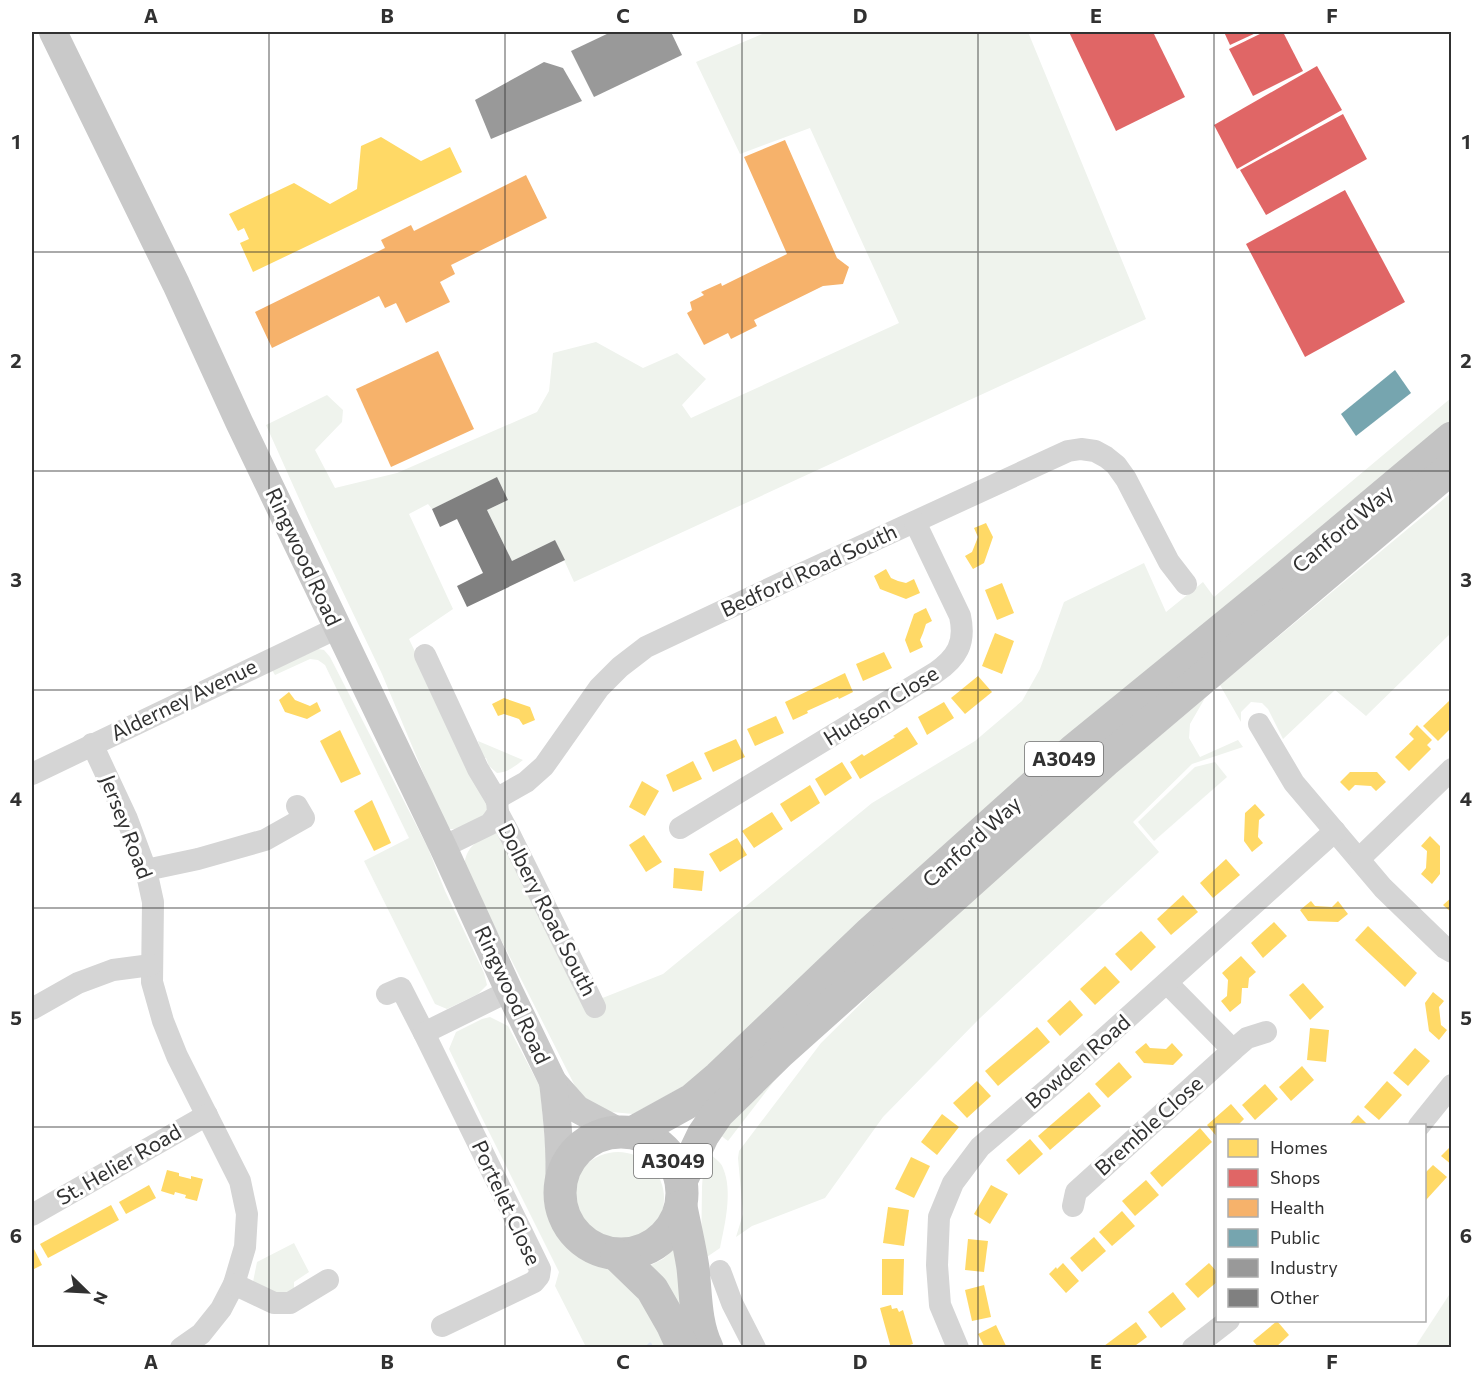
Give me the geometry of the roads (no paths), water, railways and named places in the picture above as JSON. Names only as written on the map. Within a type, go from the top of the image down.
[{"type":"highway","name":"Canford Way","points":[[626,1132],[692,1100],[871,932],[1074,750],[1452,438]]},
{"type":"highway","name":"Canford Way","points":[[681,1194],[703,1135],[718,1113],[779,1053],[1105,761],[1452,468]]},
{"type":"highway","name":"A3049","points":[[559,1186],[566,1165],[579,1148],[597,1136],[626,1132],[656,1142],[672,1159],[681,1194],[693,1268],[697,1312],[703,1340],[707,1347]]},
{"type":"highway","points":[[559,1186],[561,1206],[568,1225],[580,1240],[597,1250],[617,1255],[652,1289],[683,1347]]},
{"type":"highway","name":"A3049","points":[[617,1255],[638,1252],[657,1243],[672,1227],[681,1194]]},
{"type":"main road","name":"Ringwood Road","points":[[53,32],[181,294],[239,422],[553,1082],[577,1109],[626,1132]]},
{"type":"main road","name":"Ringwood Road","points":[[553,1082],[558,1121],[559,1186]]},
{"type":"street","name":"Bedford Road South","points":[[443,847],[490,824],[497,806],[544,766],[600,688],[620,667],[646,647],[1068,451],[1082,449],[1095,451],[1116,465],[1126,479],[1169,562],[1186,584]]},
{"type":"street","name":"Hudson Close","points":[[679,828],[935,673],[954,658],[962,635],[960,616],[915,522]]},
{"type":"street","name":"Alderney Avenue","points":[[32,774],[337,628]]},
{"type":"street","name":"Dolbery Road South","points":[[425,655],[511,837],[596,1007]]},
{"type":"street","points":[[1258,724],[1294,783],[1383,888],[1444,948],[1452,952]]},
{"type":"street","name":"Jersey Road","points":[[92,744],[127,819],[146,870],[153,902],[152,982],[163,1020],[177,1056],[240,1181],[247,1214],[245,1247],[234,1284],[221,1309],[201,1334],[181,1347]]},
{"type":"street","points":[[1359,859],[1452,769]]},
{"type":"street","points":[[146,870],[198,859],[265,840],[304,818],[297,806]]},
{"type":"street","name":"Bowden Road","points":[[958,1347],[940,1305],[937,1265],[939,1217],[953,1183],[980,1147],[1056,1082],[1335,831]]},
{"type":"street","points":[[32,1009],[78,983],[113,970],[151,965]]},
{"type":"street","points":[[1167,983],[1233,1050]]},
{"type":"street","name":"Portelet Close","points":[[394,991],[424,1033],[540,1269],[539,1276],[534,1282],[442,1326]]},
{"type":"street","points":[[424,1033],[509,991]]},
{"type":"street","name":"Bremble Close","points":[[1073,1206],[1076,1192],[1233,1050],[1247,1038],[1266,1032]]},
{"type":"street","points":[[1420,1124],[1452,1085]]},
{"type":"street","name":"St. Helier Road","points":[[32,1215],[207,1115]]},
{"type":"street","points":[[720,1271],[732,1303],[755,1347]]},
{"type":"street","points":[[234,1284],[274,1303],[290,1303],[328,1280]]},
{"type":"street","points":[[1193,1347],[1226,1322]]},
{"type":"waterway","points":[[647,1348],[650,1345]]}]
